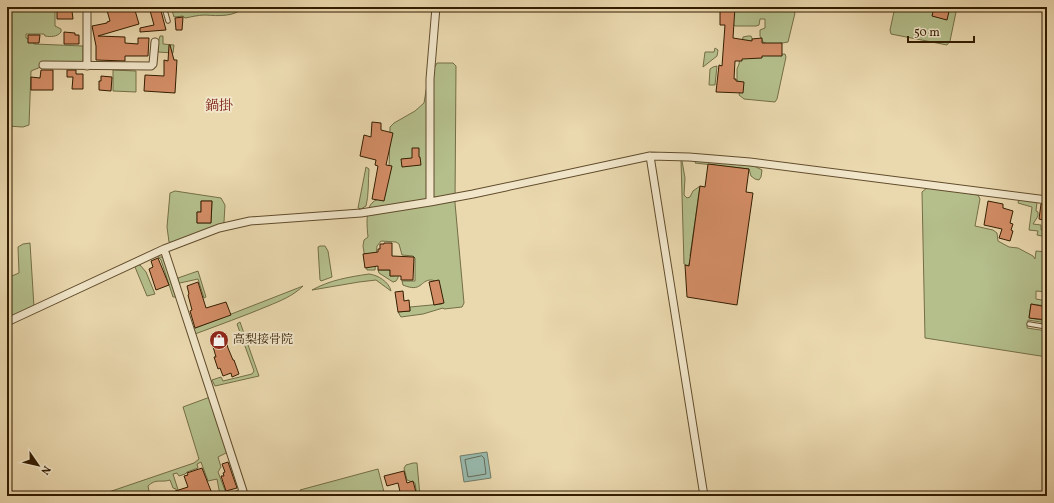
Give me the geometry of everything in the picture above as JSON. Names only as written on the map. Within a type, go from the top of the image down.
[{"type":"street","points":[[87,7],[87,66]]},
{"type":"street","points":[[430,202],[430,79],[436,7]]},
{"type":"street","points":[[43,65],[151,66],[154,64],[155,42]]},
{"type":"street","points":[[650,156],[704,496]]},
{"type":"street","points":[[7,322],[164,249],[219,228],[250,221],[361,213],[430,202],[650,156],[701,157],[750,162],[1047,200]]},
{"type":"street","points":[[164,249],[244,493]]},
{"type":"lane","points":[[164,7],[168,21]]},
{"type":"lane","points":[[1029,324],[1047,327]]},
{"type":"lane","points":[[228,496],[244,493]]},
{"type":"green space","points":[[7,7],[20,7],[28,10],[29,7],[85,7],[55,10],[55,26],[61,29],[61,32],[58,35],[45,36],[44,34],[26,34],[26,38],[31,40],[34,44],[83,46],[83,62],[80,64],[48,64],[31,71],[29,125],[23,127],[7,126]]},
{"type":"green space","points":[[171,7],[245,7],[236,13],[226,15],[202,15],[185,18],[183,16],[174,17]]},
{"type":"green space","points":[[733,7],[763,7],[793,11],[795,13],[788,42],[770,45],[763,42],[760,36],[760,30],[765,28],[765,19],[760,19],[759,25],[756,26],[735,26],[733,24]]},
{"type":"green space","points":[[895,7],[957,7],[950,41],[947,45],[891,34],[890,30]]},
{"type":"green space","points":[[160,36],[163,36],[163,44],[174,45],[173,53],[158,52]]},
{"type":"green space","points":[[751,36],[759,55],[785,54],[786,57],[777,99],[775,102],[744,99],[739,95],[741,84],[737,80],[737,69],[743,37]]},
{"type":"green space","points":[[715,48],[718,50],[717,56],[703,67],[705,52],[714,52]]},
{"type":"green space","points":[[437,63],[453,63],[456,66],[455,203],[464,303],[462,307],[443,308],[423,314],[401,317],[398,312],[410,311],[410,307],[442,304],[437,282],[432,280],[427,281],[414,288],[403,285],[402,281],[415,281],[415,258],[413,256],[402,255],[399,244],[396,242],[381,241],[377,246],[375,270],[367,270],[363,246],[364,240],[368,237],[367,218],[370,205],[374,201],[382,199],[389,170],[390,127],[394,123],[415,111],[424,103],[428,79]]},
{"type":"green space","points":[[717,66],[715,85],[709,85],[710,69]]},
{"type":"green space","points":[[113,70],[136,71],[136,92],[113,91]]},
{"type":"green space","points":[[681,160],[685,178],[684,195],[687,198],[690,197],[693,191],[700,186],[690,256],[692,257],[688,266],[684,264]]},
{"type":"green space","points":[[697,160],[754,166],[762,170],[761,177],[759,180],[755,179],[751,176],[749,169],[695,163]]},
{"type":"green space","points":[[366,167],[369,169],[368,197],[366,206],[361,209],[358,208]]},
{"type":"green space","points":[[928,187],[978,195],[980,199],[975,226],[993,230],[997,233],[998,241],[1009,247],[1018,248],[1033,256],[1035,259],[1036,251],[1047,252],[1047,292],[1036,291],[1036,299],[1047,301],[1047,306],[1031,304],[1029,317],[1047,321],[1047,323],[1028,320],[1027,328],[1047,331],[1047,357],[925,338],[922,192]]},
{"type":"green space","points":[[175,191],[221,198],[225,205],[224,222],[222,225],[171,243],[169,242],[167,227],[170,193]],"holes":[[[201,201],[212,201],[211,223],[197,223],[197,212],[201,212]]]},
{"type":"green space","points":[[1019,199],[1037,202],[1036,211],[1038,212],[1038,216],[1033,224],[1041,225],[1041,230],[1047,231],[1047,237],[1037,235],[1038,231],[1029,230],[1032,207],[1018,203]]},
{"type":"green space","points":[[30,243],[34,307],[7,321],[7,278],[19,273],[18,247],[23,244]]},
{"type":"green space","points":[[325,246],[328,251],[332,277],[321,281],[318,247]]},
{"type":"green space","points":[[158,257],[163,257],[176,297],[173,297],[161,260]]},
{"type":"green space","points":[[140,265],[146,272],[155,294],[147,296],[135,267]]},
{"type":"green space","points":[[378,270],[390,270],[390,276],[395,276],[398,271],[398,278],[393,282],[379,273]]},
{"type":"green space","points":[[198,271],[206,297],[204,298],[198,279],[178,283],[178,278]]},
{"type":"green space","points":[[369,274],[383,280],[391,291],[376,280],[312,290],[333,281]]},
{"type":"green space","points":[[303,286],[291,295],[277,302],[195,334],[193,329]]},
{"type":"green space","points":[[240,322],[259,376],[215,386],[212,380],[221,377],[223,381],[252,374],[254,371],[237,324]]},
{"type":"green space","points":[[210,397],[227,451],[218,457],[221,467],[218,472],[226,493],[220,495],[217,479],[208,481],[201,462],[197,464],[198,468],[185,474],[179,476],[177,473],[173,474],[180,496],[178,496],[176,489],[173,488],[170,480],[156,481],[148,486],[150,496],[123,496],[122,492],[110,496],[97,496],[194,463],[199,459],[183,407]]},
{"type":"green space","points":[[417,463],[420,496],[417,496],[415,483],[407,480],[404,468],[406,465]]},
{"type":"green space","points":[[378,469],[384,492],[387,493],[388,496],[301,496],[300,490]]},
{"type":"water","points":[[487,452],[491,478],[464,482],[460,456]]},
{"type":"building","points":[[106,7],[134,7],[139,24],[98,36],[125,37],[125,43],[138,44],[138,38],[149,38],[148,56],[125,56],[125,61],[96,60],[96,46],[92,26],[110,21]]},
{"type":"building","points":[[149,7],[160,7],[166,30],[140,32],[140,28],[154,25]]},
{"type":"building","points":[[720,7],[735,7],[733,38],[752,41],[752,39],[762,38],[762,43],[782,43],[782,56],[762,56],[762,58],[742,59],[742,61],[735,61],[734,79],[736,79],[736,81],[744,82],[743,93],[716,92],[719,65],[722,66],[725,25],[720,25]]},
{"type":"building","points":[[934,7],[950,7],[947,20],[932,16]]},
{"type":"building","points":[[57,11],[72,11],[73,19],[57,19]]},
{"type":"building","points":[[183,17],[182,30],[176,30],[175,18]]},
{"type":"building","points":[[64,32],[79,35],[79,44],[64,44]]},
{"type":"building","points":[[28,35],[40,35],[39,43],[28,43]]},
{"type":"building","points":[[169,45],[174,60],[177,60],[175,93],[144,91],[145,75],[164,76],[164,60],[168,61]]},
{"type":"building","points":[[41,70],[53,70],[53,90],[31,90],[31,77],[40,78]]},
{"type":"building","points":[[67,70],[76,70],[76,74],[83,74],[83,89],[72,89],[73,77],[67,77]]},
{"type":"building","points":[[101,76],[112,77],[111,91],[99,90],[99,81],[101,81]]},
{"type":"building","points":[[372,122],[381,123],[381,130],[393,133],[386,165],[392,166],[384,201],[372,199],[378,166],[375,165],[376,160],[360,156],[364,135],[371,137]]},
{"type":"building","points":[[412,148],[419,148],[421,165],[402,167],[401,159],[412,158]]},
{"type":"building","points":[[708,164],[749,169],[746,192],[753,193],[737,305],[687,297],[685,265],[689,266],[700,186],[705,187]]},
{"type":"building","points":[[201,201],[212,201],[211,223],[197,223],[197,212],[201,212]]},
{"type":"building","points":[[988,201],[1003,204],[1003,208],[1013,211],[1010,223],[1013,224],[1011,230],[1013,231],[1010,241],[999,238],[1002,229],[984,225]]},
{"type":"building","points":[[1041,204],[1047,205],[1047,221],[1039,219]]},
{"type":"building","points":[[392,243],[392,256],[414,257],[413,280],[401,280],[401,276],[390,276],[390,270],[378,270],[378,266],[365,268],[363,254],[378,252],[378,249],[380,249],[380,244]]},
{"type":"building","points":[[158,258],[169,285],[156,290],[149,269],[153,267],[151,261]]},
{"type":"building","points":[[439,280],[444,303],[434,305],[429,282]]},
{"type":"building","points":[[198,282],[206,308],[226,302],[231,315],[195,328],[190,311],[192,310],[187,286]]},
{"type":"building","points":[[403,291],[404,301],[409,300],[410,311],[398,312],[395,292]]},
{"type":"building","points":[[1031,304],[1047,307],[1047,320],[1029,318]]},
{"type":"building","points":[[223,332],[239,374],[232,377],[231,373],[223,376],[220,368],[218,369],[214,357],[216,357],[212,343],[214,342],[212,335]]},
{"type":"building","points":[[228,462],[237,488],[226,491],[221,476],[224,476],[223,473],[225,472],[222,464]]},
{"type":"building","points":[[202,468],[213,496],[163,496],[188,487],[184,476],[188,475],[187,473]]},
{"type":"building","points":[[404,471],[407,483],[413,481],[417,496],[401,496],[398,483],[387,486],[384,476]]},
{"type":"place","name":"高梨接骨院","points":[[219,340]]},
{"type":"district","name":"鍋掛","points":[[219,106]]}]
